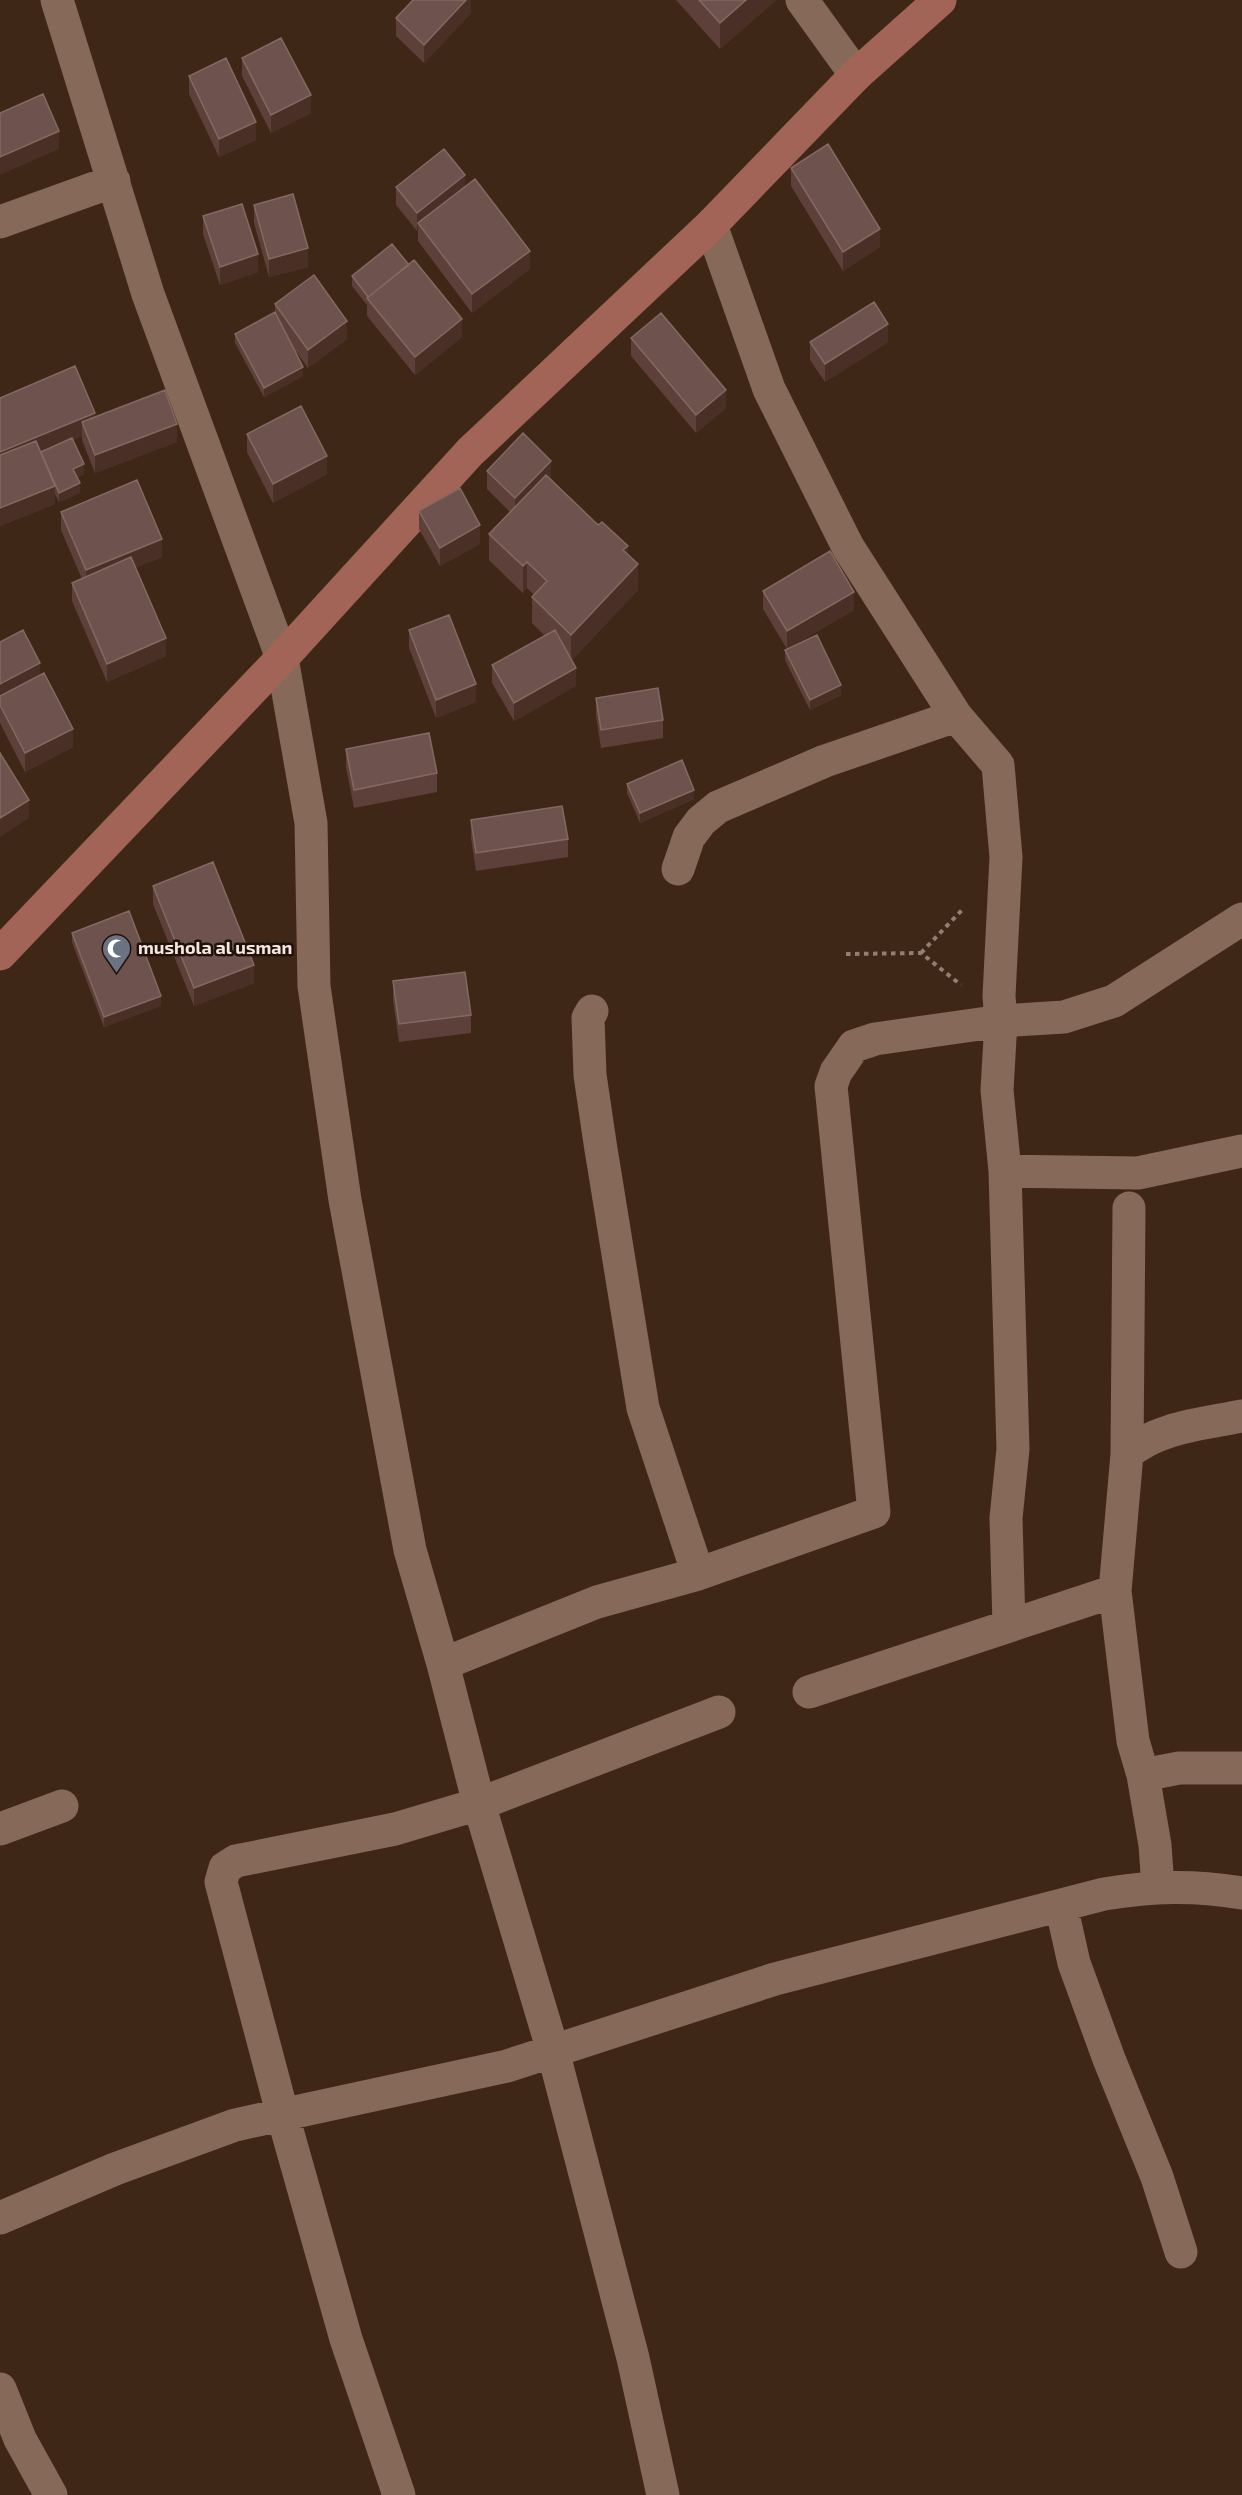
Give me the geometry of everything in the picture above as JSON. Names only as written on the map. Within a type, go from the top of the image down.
[{"type":"main road","points":[[0,954],[282,658],[470,452],[711,225],[856,75],[940,0]]},
{"type":"street","points":[[57,0],[148,294],[282,658],[311,823],[314,986],[345,1200],[410,1550],[443,1664],[479,1804],[553,2051],[633,2358],[663,2495]]},
{"type":"street","points":[[802,0],[856,75]]},
{"type":"street","points":[[0,222],[114,181]]},
{"type":"street","points":[[711,225],[769,389],[848,547],[956,716],[998,765],[1006,857],[997,1090],[1005,1171],[1013,1449],[1006,1518],[1009,1625]]},
{"type":"street","points":[[678,869],[689,837],[701,820],[718,807],[825,761],[956,716]]},
{"type":"street","points":[[443,1664],[597,1602],[698,1574],[874,1512],[831,1086],[840,1065],[854,1046],[1000,1008],[1065,1017],[1114,1001],[1242,919]]},
{"type":"street","points":[[592,1011],[588,1018],[590,1075],[643,1408],[698,1574]]},
{"type":"street","points":[[1005,1171],[1138,1173],[1242,1151]]},
{"type":"street","points":[[1129,1208],[1127,1454],[1115,1591],[1133,1741],[1143,1775],[1155,1845],[1158,1887]]},
{"type":"street","points":[[1127,1454],[1137,1445],[1160,1435],[1242,1416]]},
{"type":"street","points":[[808,1692],[1115,1591]]},
{"type":"street","points":[[399,2495],[346,2339],[283,2116],[221,1882],[225,1868],[236,1861],[395,1829],[479,1804],[719,1712]]},
{"type":"street","points":[[1143,1775],[1179,1768],[1242,1768]]},
{"type":"street","points":[[0,1829],[62,1806]]},
{"type":"street","points":[[0,2218],[115,2169],[235,2125],[507,2066],[775,1979],[1104,1894],[1158,1887],[1207,1887],[1242,1893]]},
{"type":"street","points":[[1061,1905],[1074,1963],[1108,2059],[1157,2176],[1181,2252]]},
{"type":"street","points":[[0,2389],[10,2444],[51,2495]]},
{"type":"path","points":[[846,954],[921,953],[961,985],[1000,1008]]},
{"type":"building","points":[[413,0],[466,0],[424,45],[396,18]]},
{"type":"building","points":[[699,0],[746,0],[720,23]]},
{"type":"building","points":[[281,38],[311,95],[271,115],[242,58]]},
{"type":"building","points":[[226,58],[256,122],[219,139],[189,76]]},
{"type":"building","points":[[43,94],[59,131],[0,157],[0,113]]},
{"type":"building","points":[[828,144],[880,229],[843,252],[791,168]]},
{"type":"building","points":[[444,149],[465,175],[417,213],[396,187]]},
{"type":"building","points":[[475,179],[530,251],[472,294],[418,223]]},
{"type":"building","points":[[293,194],[308,248],[269,259],[254,205]]},
{"type":"building","points":[[242,204],[258,254],[220,267],[203,216]]},
{"type":"building","points":[[392,244],[409,265],[368,297],[352,276]]},
{"type":"building","points":[[414,260],[462,319],[415,357],[367,298]]},
{"type":"building","points":[[314,275],[347,321],[308,350],[275,304]]},
{"type":"building","points":[[874,302],[888,324],[825,364],[810,342]]},
{"type":"building","points":[[275,312],[303,367],[264,388],[235,334]]},
{"type":"building","points":[[661,313],[726,390],[696,415],[631,338]]},
{"type":"building","points":[[75,366],[95,413],[0,452],[0,398]]},
{"type":"building","points":[[165,390],[177,424],[95,455],[82,422]]},
{"type":"building","points":[[301,406],[327,456],[273,484],[247,434]]},
{"type":"building","points":[[523,433],[551,461],[515,498],[487,471]]},
{"type":"building","points":[[72,438],[84,464],[73,469],[80,483],[59,493],[41,452]]},
{"type":"building","points":[[36,441],[55,486],[0,508],[0,455]]},
{"type":"building","points":[[546,475],[598,525],[602,522],[628,546],[623,550],[638,564],[571,635],[532,597],[547,581],[527,562],[523,566],[489,534]]},
{"type":"building","points":[[137,480],[162,539],[86,570],[61,512]]},
{"type":"building","points":[[460,488],[480,525],[440,548],[419,511]]},
{"type":"building","points":[[830,551],[854,592],[787,631],[763,591]]},
{"type":"building","points":[[131,557],[166,638],[107,664],[72,583]]},
{"type":"building","points":[[449,615],[476,684],[436,700],[409,630]]},
{"type":"building","points":[[23,630],[40,663],[0,684],[0,642]]},
{"type":"building","points":[[555,630],[576,668],[514,703],[492,665]]},
{"type":"building","points":[[817,635],[841,685],[810,700],[785,650]]},
{"type":"building","points":[[44,673],[73,729],[25,753],[0,705],[0,696]]},
{"type":"building","points":[[658,688],[663,720],[601,730],[596,698]]},
{"type":"building","points":[[429,733],[437,773],[354,790],[346,749]]},
{"type":"building","points":[[0,753],[29,800],[0,818]]},
{"type":"building","points":[[682,760],[694,790],[640,813],[627,784]]},
{"type":"building","points":[[562,806],[568,839],[476,853],[471,820]]},
{"type":"building","points":[[213,862],[254,965],[194,988],[153,886]]},
{"type":"building","name":"mushola al usman","points":[[129,911],[161,996],[104,1017],[72,933]]},
{"type":"building","points":[[465,972],[471,1015],[399,1024],[393,981]]},
{"type":"place","name":"mushola al usman","points":[[117,974]]}]
